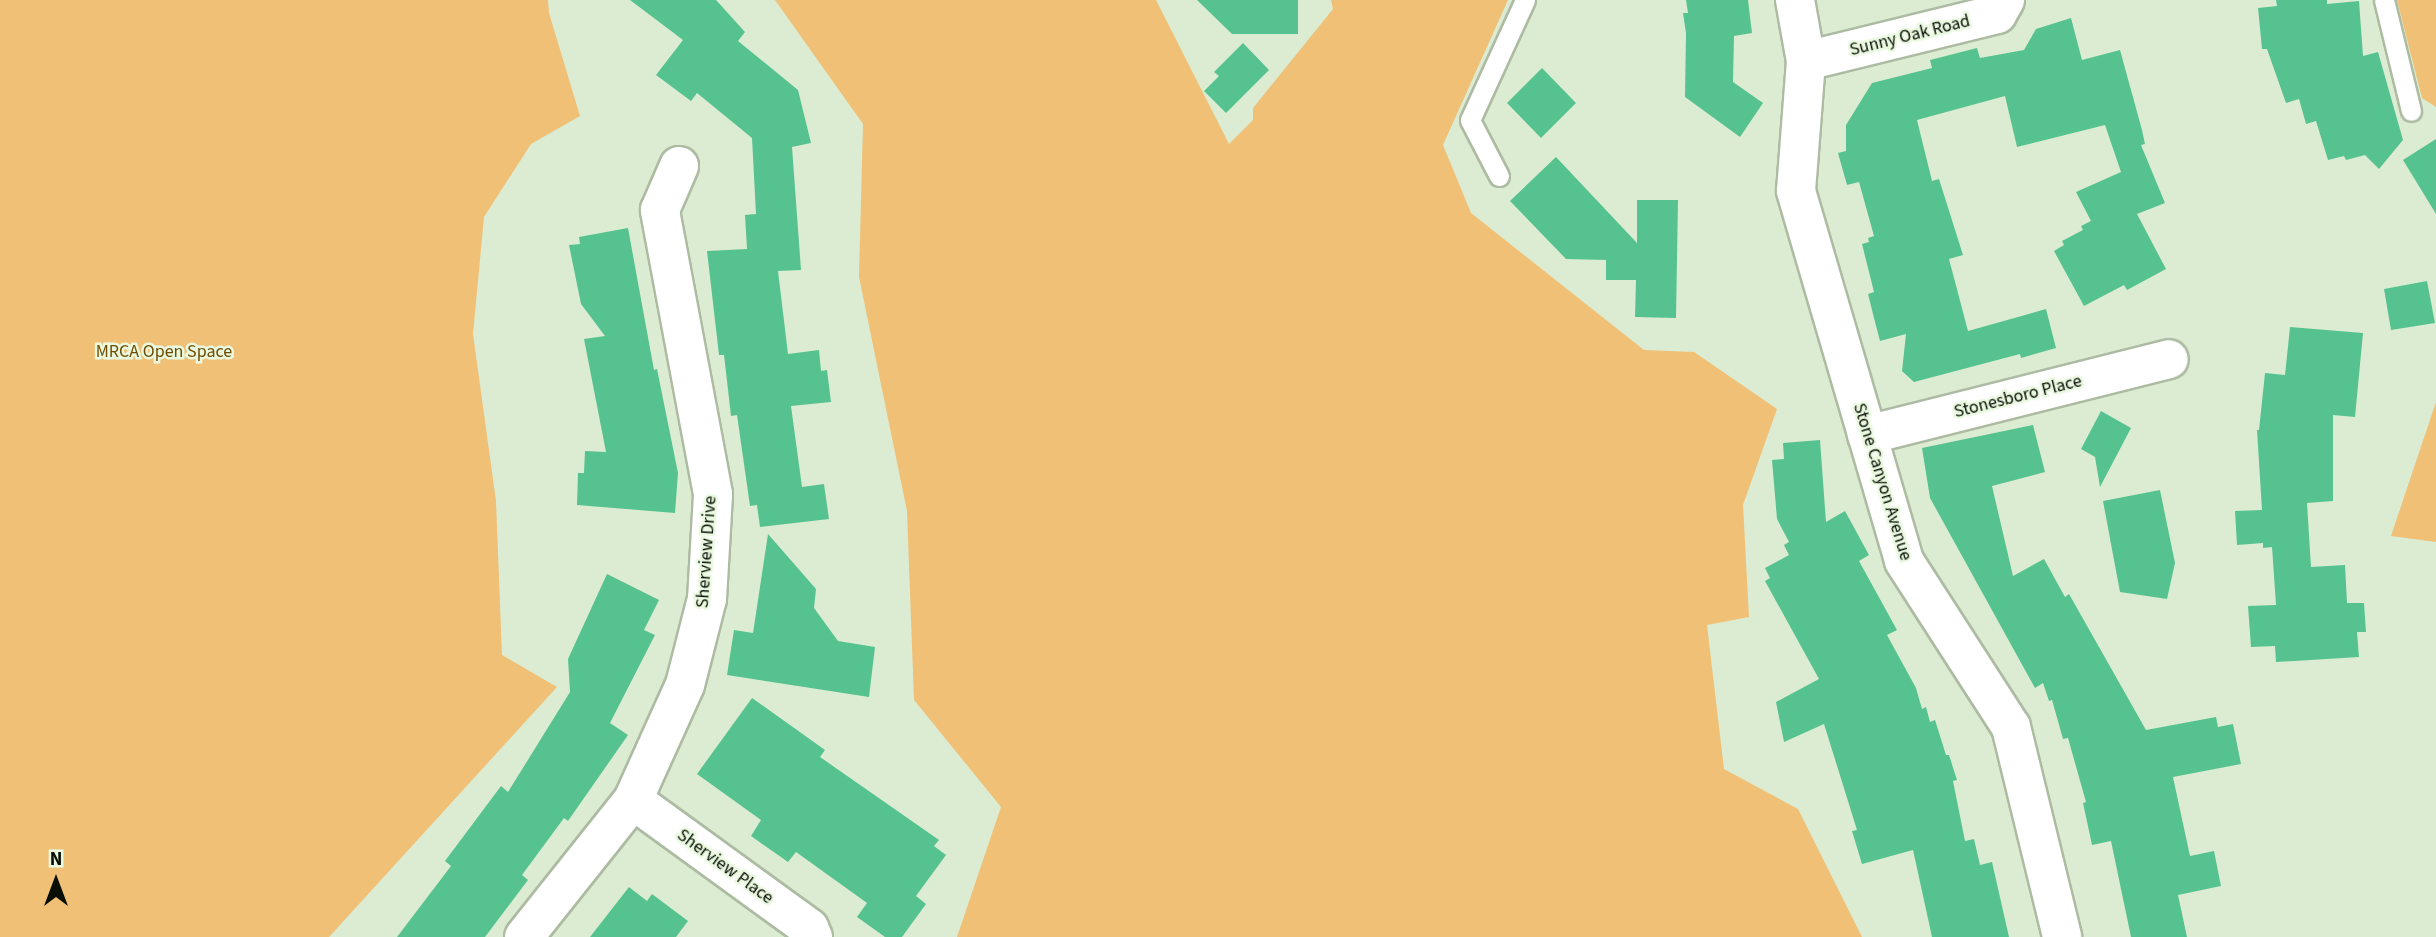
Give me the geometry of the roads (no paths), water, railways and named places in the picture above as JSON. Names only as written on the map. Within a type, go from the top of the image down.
[{"type":"street","name":"Stone Canyon Avenue","points":[[1795,0],[1806,61],[1796,191],[1903,561],[2011,727],[2062,937]]},
{"type":"street","name":"Sunny Oak Road","points":[[1806,61],[1997,14],[2005,0]]},
{"type":"street","name":"Sherview Drive","points":[[524,937],[633,800],[685,685],[707,599],[713,494],[660,210],[679,166]]},
{"type":"street","name":"Stonesboro Place","points":[[1867,435],[2169,359]]},
{"type":"street","name":"Sherview Place","points":[[633,800],[809,928],[813,937]]},
{"type":"lane","points":[[1499,176],[1469,120],[1525,0]]},
{"type":"lane","points":[[2384,0],[2411,111]]},
{"type":"park label","name":"MRCA Open Space","points":[[164,352]]}]
